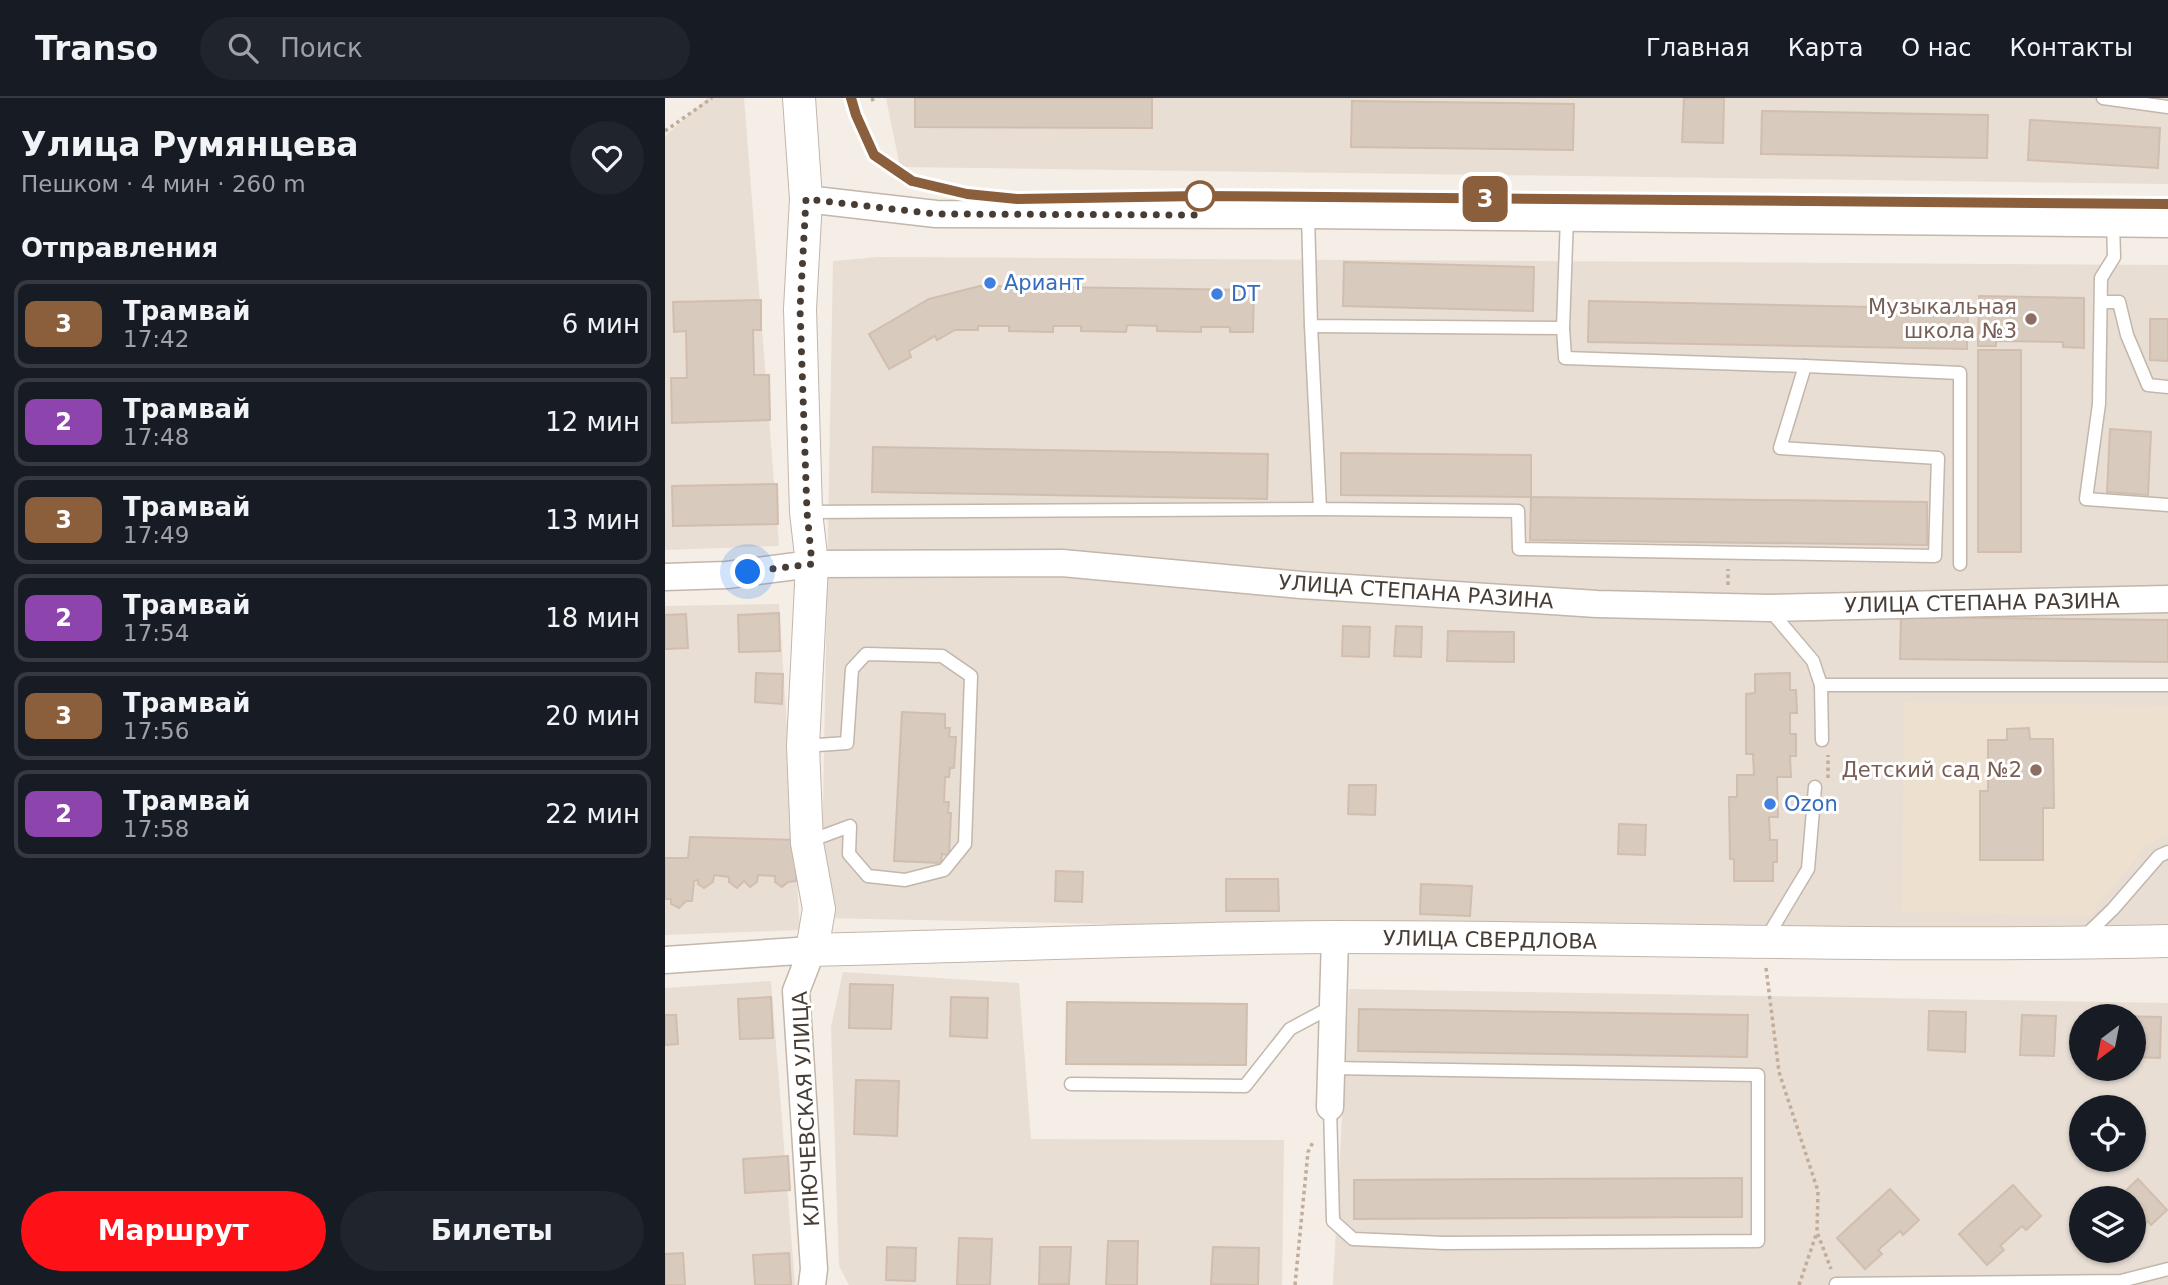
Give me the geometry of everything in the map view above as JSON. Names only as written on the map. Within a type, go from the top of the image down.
[{"type":"street","name":"КЛЮЧЕВСКАЯ УЛИЦА","points":[[799,98],[806,199],[800,309],[807,512],[812,564],[803,746],[807,843],[819,909],[811,950],[796,991],[814,1269],[812,1285]]},
{"type":"street","points":[[806,199],[936,214],[1567,217],[2168,225]]},
{"type":"street","name":"УЛИЦА СТЕПАНА РАЗИНА","points":[[665,577],[727,575],[812,564],[1062,563],[1301,585],[1597,604],[1769,608],[2168,599]]},
{"type":"street","points":[[1330,1107],[1335,937]]},
{"type":"street","name":"УЛИЦА СВЕРДЛОВА","points":[[811,950],[1335,937],[1764,943],[2077,944],[2168,941]]},
{"type":"street","points":[[665,960],[811,950]]},
{"type":"lane","points":[[2103,98],[2168,107]]},
{"type":"lane","points":[[1308,215],[1320,509]]},
{"type":"lane","points":[[1567,217],[1563,328],[1565,358],[1960,373],[1960,564]]},
{"type":"lane","points":[[2113,223],[2114,257],[2101,278],[2099,404],[2086,499],[2168,505]]},
{"type":"lane","points":[[2101,302],[2119,302],[2127,335],[2148,386],[2168,387]]},
{"type":"lane","points":[[1311,326],[1563,328]]},
{"type":"lane","points":[[807,512],[1320,509],[1518,511],[1519,549],[1935,556],[1938,458],[1780,448],[1805,366]]},
{"type":"lane","points":[[1769,608],[1813,661],[1821,685],[1822,740]]},
{"type":"lane","points":[[803,746],[847,743],[852,669],[866,654],[942,656],[971,676],[965,844],[944,870],[905,880],[868,876],[849,854],[850,826],[807,843]]},
{"type":"lane","points":[[1821,685],[2168,685]]},
{"type":"lane","points":[[1764,943],[1808,869],[1821,788]]},
{"type":"lane","points":[[2077,944],[2113,909],[2159,856],[2168,852]]},
{"type":"lane","points":[[1071,1084],[1245,1086],[1290,1029],[1333,1006]]},
{"type":"lane","points":[[1330,1107],[1333,1221],[1353,1239],[1444,1243],[1758,1241],[1758,1075],[1331,1068]]},
{"type":"lane","points":[[1836,1284],[2121,1280],[2168,1269]]},
{"type":"path","points":[[665,131],[712,98]]},
{"type":"path","points":[[1727,607],[1729,553]]},
{"type":"path","points":[[1821,788],[1829,757]]},
{"type":"path","points":[[1764,943],[1779,1072],[1818,1191],[1817,1232],[1799,1285]]},
{"type":"path","points":[[1295,1285],[1308,1152],[1330,1107]]},
{"type":"path","points":[[1817,1232],[1836,1284]]},
{"type":"shaded area","points":[[708,98],[744,98],[779,546],[665,550],[665,136]]},
{"type":"shaded area","points":[[886,98],[2168,98],[2168,184],[900,167]]},
{"type":"shaded area","points":[[878,257],[2168,265],[2168,946],[821,918],[833,261]]},
{"type":"shaded area","points":[[779,604],[800,930],[665,935],[665,606]]},
{"type":"shaded area","name":"Детский сад №2","points":[[1904,702],[2168,706],[2168,834],[2145,847],[2089,916],[1902,912]]},
{"type":"shaded area","points":[[843,972],[1019,983],[1031,1139],[1284,1140],[1282,1285],[849,1285],[839,1266],[831,1027]]},
{"type":"shaded area","points":[[771,981],[795,1285],[665,1285],[665,988]]},
{"type":"shaded area","points":[[1349,989],[2168,1003],[2168,1285],[1333,1285]]},
{"type":"building","points":[[915,98],[1152,98],[1152,128],[915,127]]},
{"type":"building","points":[[1684,98],[1724,98],[1723,143],[1682,142]]},
{"type":"building","points":[[1352,101],[1574,104],[1573,150],[1351,147]]},
{"type":"building","points":[[1762,111],[1988,115],[1987,158],[1761,154]]},
{"type":"building","points":[[2030,120],[2160,128],[2158,168],[2028,160]]},
{"type":"building","points":[[1344,262],[1534,267],[1533,311],[1343,306]]},
{"type":"building","points":[[980,286],[1254,290],[1253,332],[1230,332],[1230,327],[1201,327],[1201,332],[1157,331],[1157,326],[1127,325],[1126,332],[1081,331],[1081,326],[1053,326],[1053,332],[1009,331],[1009,326],[978,326],[978,330],[955,330],[937,340],[935,336],[909,351],[911,357],[889,369],[869,334],[929,299]]},
{"type":"building","name":"Музыкальная школа №3","points":[[1979,296],[2084,298],[2084,348],[2063,347],[2063,342],[1996,341],[1996,346],[1978,346]]},
{"type":"building","points":[[761,300],[761,330],[753,330],[754,375],[769,375],[770,420],[672,423],[671,378],[687,378],[686,331],[674,332],[673,302]]},
{"type":"building","points":[[1589,301],[1968,309],[1967,349],[1588,342]]},
{"type":"building","points":[[2150,319],[2168,319],[2168,361],[2150,360]]},
{"type":"building","points":[[1978,350],[2021,350],[2021,552],[1978,552]]},
{"type":"building","points":[[2110,429],[2151,432],[2148,495],[2107,492]]},
{"type":"building","points":[[873,447],[1268,454],[1267,499],[872,492]]},
{"type":"building","points":[[1341,453],[1531,455],[1531,497],[1341,495]]},
{"type":"building","points":[[777,484],[778,524],[673,526],[672,486]]},
{"type":"building","points":[[1531,497],[1927,502],[1927,545],[1530,540]]},
{"type":"building","points":[[779,613],[780,651],[739,652],[738,615]]},
{"type":"building","points":[[686,614],[688,648],[665,649],[665,615]]},
{"type":"building","points":[[1901,617],[2168,620],[2168,662],[1900,659]]},
{"type":"building","points":[[1343,626],[1370,627],[1369,657],[1342,656]]},
{"type":"building","points":[[1396,626],[1422,627],[1421,657],[1394,656]]},
{"type":"building","points":[[1448,631],[1514,632],[1514,662],[1447,661]]},
{"type":"building","points":[[756,673],[783,674],[782,704],[755,702]]},
{"type":"building","points":[[1790,673],[1790,690],[1796,690],[1797,713],[1790,713],[1790,734],[1796,734],[1796,756],[1790,756],[1791,777],[1777,777],[1778,817],[1769,817],[1770,840],[1777,840],[1777,862],[1773,862],[1773,881],[1734,881],[1734,859],[1730,859],[1729,797],[1737,797],[1737,775],[1754,775],[1753,754],[1746,754],[1746,694],[1755,693],[1755,674]]},
{"type":"building","points":[[902,712],[945,714],[945,728],[950,728],[949,737],[956,737],[954,768],[950,768],[949,777],[945,777],[944,802],[949,802],[948,813],[951,813],[949,855],[942,854],[941,863],[894,861]]},
{"type":"building","points":[[2029,728],[2030,739],[2053,739],[2054,808],[2043,808],[2043,860],[1980,860],[1980,791],[1988,791],[1988,740],[2007,740],[2007,729]]},
{"type":"building","points":[[1349,785],[1376,785],[1375,815],[1348,814]]},
{"type":"building","points":[[1619,824],[1646,825],[1645,855],[1618,854]]},
{"type":"building","points":[[690,837],[798,840],[796,881],[788,882],[782,887],[775,882],[775,876],[758,875],[757,882],[750,887],[744,881],[737,888],[729,882],[729,877],[714,875],[713,882],[704,888],[698,884],[698,880],[694,881],[692,901],[686,901],[679,908],[671,904],[671,899],[665,899],[665,858],[688,858]]},
{"type":"building","points":[[1056,871],[1083,872],[1082,902],[1055,901]]},
{"type":"building","points":[[1226,879],[1278,879],[1279,911],[1226,911]]},
{"type":"building","points":[[1421,884],[1472,886],[1470,916],[1420,914]]},
{"type":"building","points":[[850,984],[893,985],[891,1029],[849,1028]]},
{"type":"building","points":[[771,997],[773,1038],[740,1039],[738,999]]},
{"type":"building","points":[[951,997],[988,998],[987,1038],[950,1036]]},
{"type":"building","points":[[1067,1002],[1247,1004],[1246,1065],[1066,1064]]},
{"type":"building","points":[[1359,1009],[1748,1015],[1747,1057],[1358,1051]]},
{"type":"building","points":[[1929,1011],[1966,1012],[1965,1052],[1928,1050]]},
{"type":"building","points":[[665,1015],[676,1015],[678,1044],[665,1045]]},
{"type":"building","points":[[2022,1015],[2056,1016],[2054,1056],[2020,1055]]},
{"type":"building","points":[[2146,1017],[2161,1017],[2160,1058],[2146,1057]]},
{"type":"building","points":[[856,1080],[899,1081],[897,1136],[854,1134]]},
{"type":"building","points":[[788,1156],[790,1190],[745,1193],[743,1159]]},
{"type":"building","points":[[1742,1178],[1742,1217],[1354,1219],[1354,1180]]},
{"type":"building","points":[[2138,1179],[2145,1186],[2131,1186]]},
{"type":"building","points":[[2013,1185],[2041,1216],[2026,1230],[2022,1226],[2000,1246],[2004,1250],[1987,1265],[1959,1234]]},
{"type":"building","points":[[2146,1188],[2167,1210],[2151,1225],[2148,1221],[2146,1223]]},
{"type":"building","points":[[1890,1189],[1919,1220],[1903,1235],[1900,1231],[1878,1250],[1882,1254],[1865,1269],[1837,1238]]},
{"type":"building","points":[[959,1238],[992,1239],[990,1285],[957,1285]]},
{"type":"building","points":[[1108,1241],[1138,1241],[1137,1285],[1106,1285]]},
{"type":"building","points":[[887,1247],[916,1248],[915,1281],[886,1280]]},
{"type":"building","points":[[1040,1247],[1071,1247],[1069,1284],[1039,1284]]},
{"type":"building","points":[[1213,1247],[1259,1248],[1258,1285],[1211,1284]]},
{"type":"building","points":[[683,1253],[685,1285],[665,1285],[665,1254]]},
{"type":"building","points":[[789,1253],[791,1285],[755,1285],[753,1255]]},
{"type":"tram line","points":[[851,98],[874,155],[912,181],[967,194],[1017,199],[1200,196],[2168,204]]},
{"type":"tram line","name":"3","points":[[851,98],[874,155],[912,181],[967,194],[1017,199],[1200,196],[2168,204]]},
{"type":"place","name":"Ариант","points":[[990,283]]},
{"type":"place","name":"DT","points":[[1217,294]]},
{"type":"place","name":"Музыкальная школа №3","points":[[2031,319]]},
{"type":"place","name":"Детский сад №2","points":[[2036,770]]},
{"type":"place","name":"Ozon","points":[[1770,804]]},
{"type":"route","points":[[748,572],[812,564],[807,512],[800,309],[806,199],[936,214],[1196,215],[1200,196]]}]
